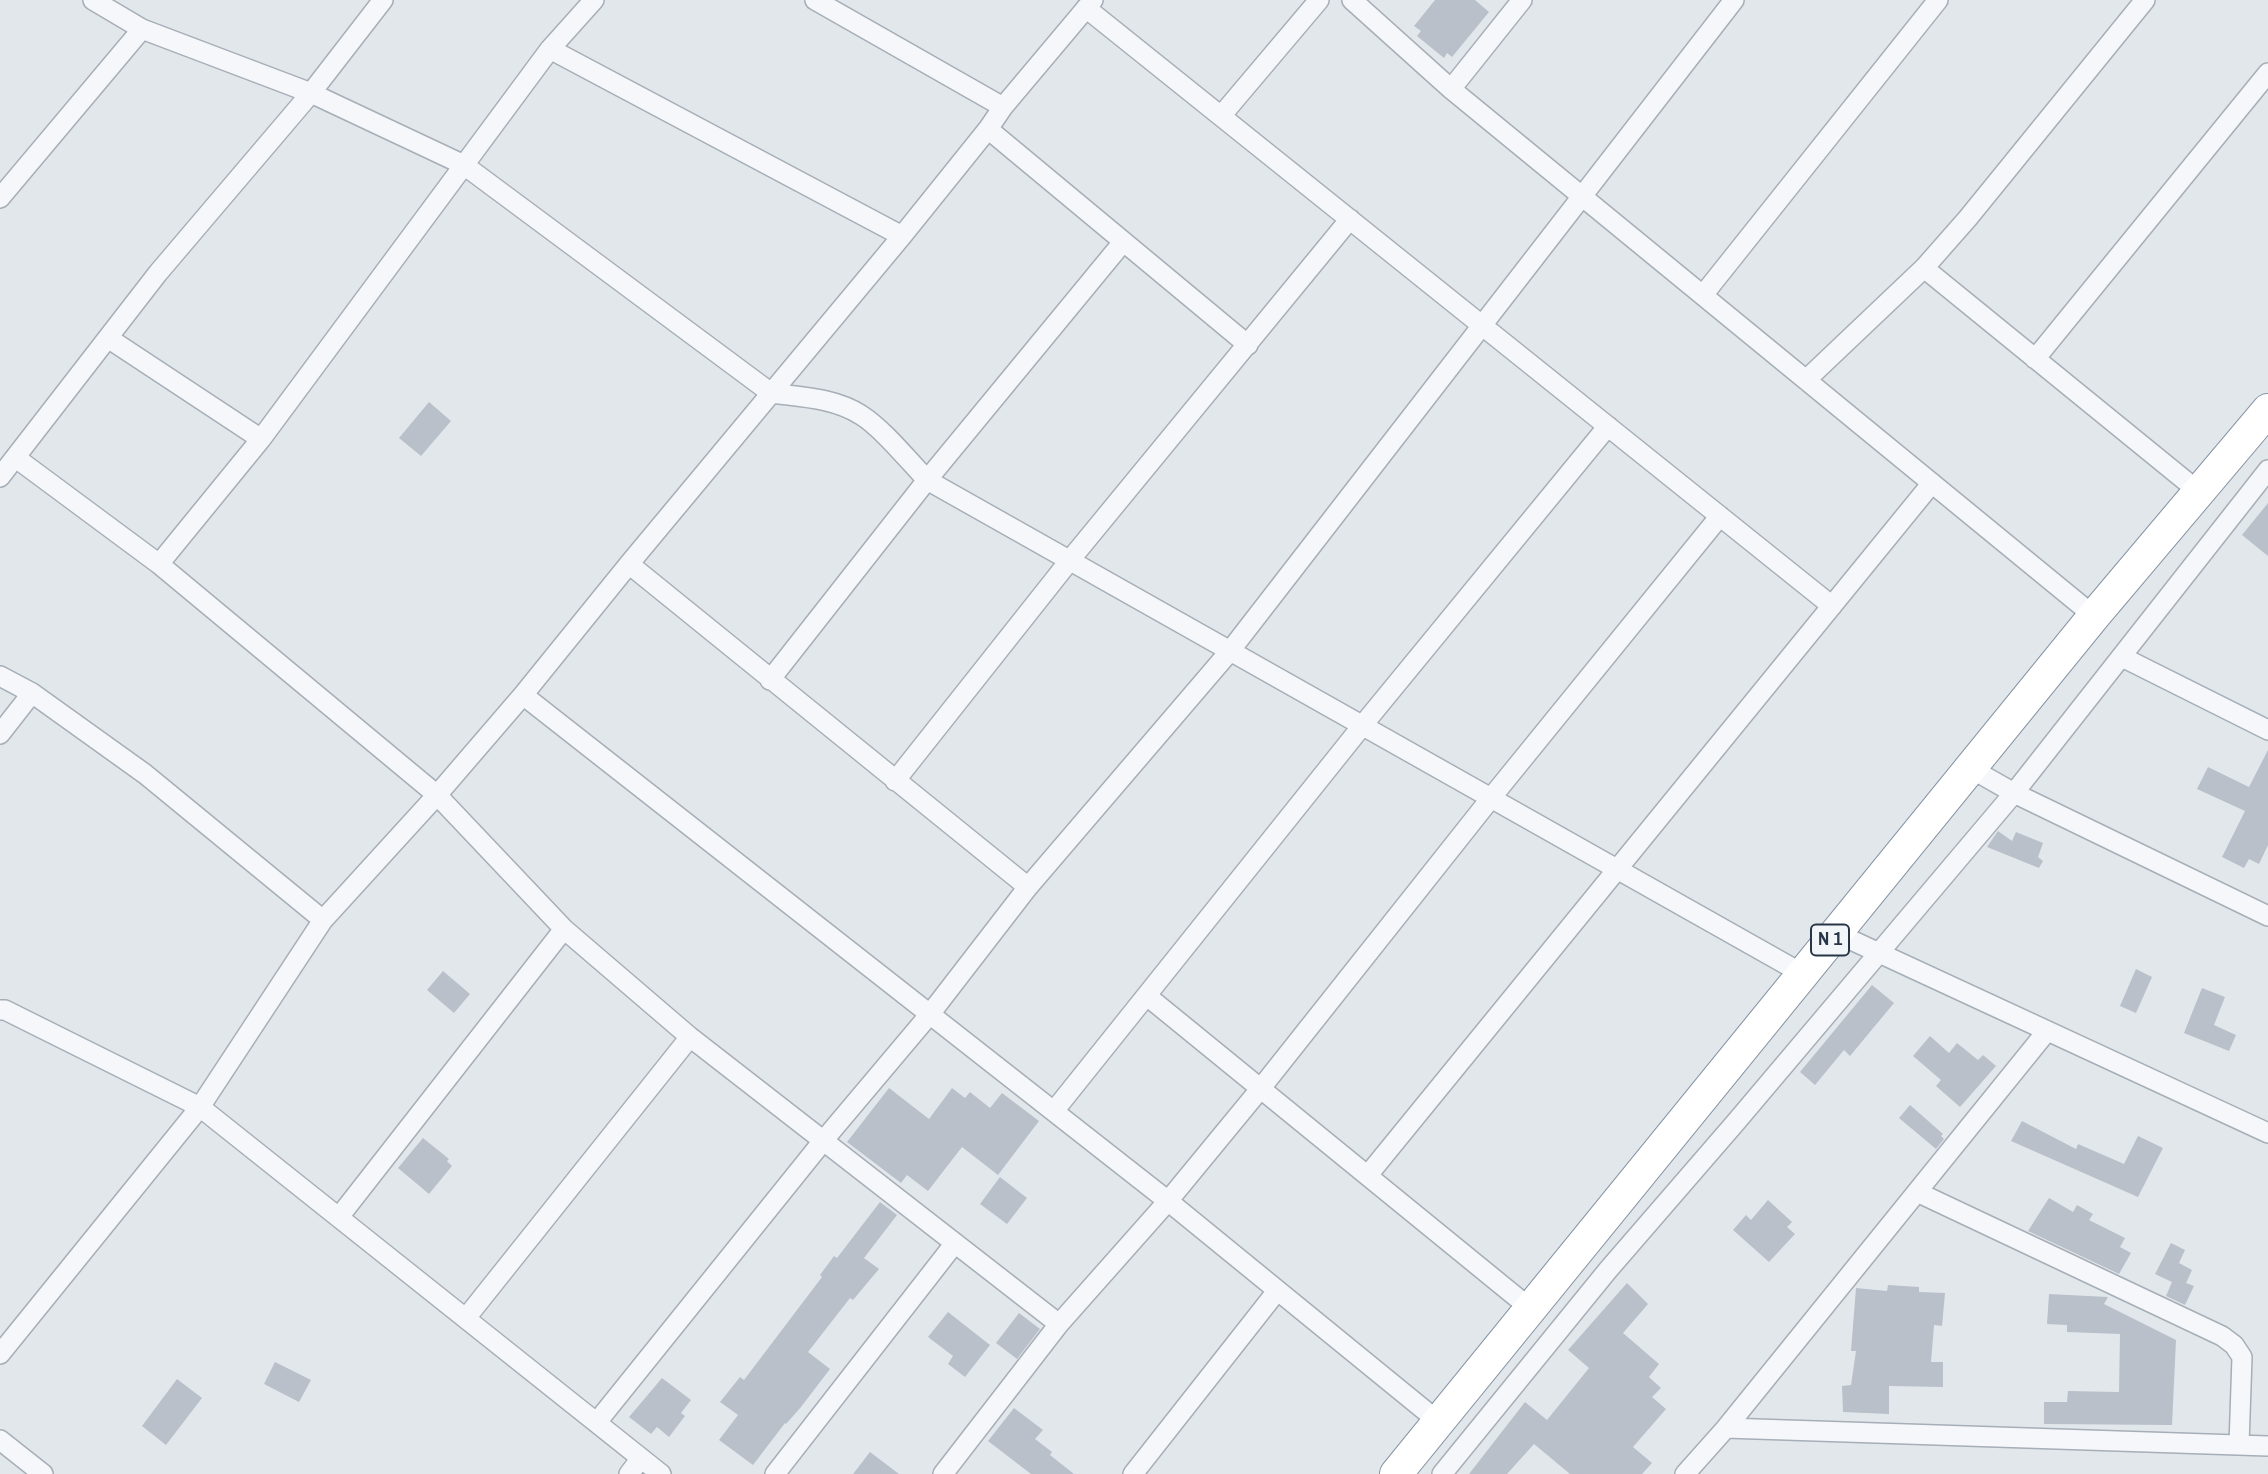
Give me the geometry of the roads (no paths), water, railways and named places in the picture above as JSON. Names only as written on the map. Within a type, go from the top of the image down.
[{"type":"highway","name":"N 1","points":[[1396,1474],[2094,616],[2268,410]]},
{"type":"street","points":[[93,0],[142,29],[311,93],[464,165],[771,393],[829,401],[861,415],[927,480],[1803,974]]},
{"type":"street","points":[[0,477],[158,273],[311,93],[383,0]]},
{"type":"street","points":[[159,564],[261,439],[550,49],[594,0]]},
{"type":"street","points":[[814,0],[1003,107]]},
{"type":"street","points":[[846,16],[858,0]]},
{"type":"street","points":[[1221,116],[1319,0]]},
{"type":"street","points":[[1352,0],[1451,89],[2094,616]]},
{"type":"street","points":[[1451,89],[1522,0]]},
{"type":"street","points":[[597,1422],[823,1141],[930,1014],[1028,887],[1230,650],[1734,0]]},
{"type":"street","points":[[1703,295],[1938,0]]},
{"type":"street","points":[[1806,380],[1924,268],[1968,218],[2145,0]]},
{"type":"street","points":[[0,1354],[200,1107],[323,920],[437,795],[523,695],[1090,4],[1221,116],[1832,606]]},
{"type":"street","points":[[0,198],[142,29]]},
{"type":"street","points":[[550,49],[902,236]]},
{"type":"street","points":[[2035,359],[2268,73]]},
{"type":"street","points":[[988,129],[1248,345]]},
{"type":"street","points":[[895,781],[1070,560],[1350,219]]},
{"type":"street","points":[[770,680],[927,480],[1124,242]]},
{"type":"street","points":[[1924,268],[2198,491]]},
{"type":"street","points":[[108,338],[261,439]]},
{"type":"street","points":[[1054,1111],[1362,726],[1608,426]]},
{"type":"street","points":[[16,458],[159,564],[437,795],[564,929],[690,1037],[1059,1324]]},
{"type":"street","points":[[1442,1474],[1608,1270],[2014,793],[2268,470]]},
{"type":"street","points":[[1368,1175],[1932,483]]},
{"type":"street","points":[[943,1474],[1059,1324],[1168,1201],[1261,1088],[1491,798],[1720,516]]},
{"type":"street","points":[[629,564],[1028,887]]},
{"type":"street","points":[[2122,657],[2268,730]]},
{"type":"street","points":[[0,676],[32,693],[145,774],[323,920]]},
{"type":"street","points":[[0,734],[32,693]]},
{"type":"street","points":[[523,695],[1168,1201],[1439,1422]]},
{"type":"street","points":[[1970,768],[2014,793],[2268,916]]},
{"type":"street","points":[[339,1217],[564,929]]},
{"type":"street","points":[[1836,933],[2268,1133]]},
{"type":"street","points":[[1147,996],[1531,1309]]},
{"type":"street","points":[[0,1010],[5,1010],[200,1107],[661,1474]]},
{"type":"street","points":[[1685,1474],[1727,1428],[2047,1031]]},
{"type":"street","points":[[466,1318],[690,1037]]},
{"type":"street","points":[[1917,1192],[2222,1336],[2234,1345],[2242,1357],[2239,1445]]},
{"type":"street","points":[[775,1474],[955,1243]]},
{"type":"street","points":[[1133,1474],[1276,1291]]},
{"type":"street","points":[[1727,1428],[2268,1446]]},
{"type":"street","points":[[0,1440],[43,1474]]},
{"type":"street","points":[[629,1474],[641,1458]]}]
